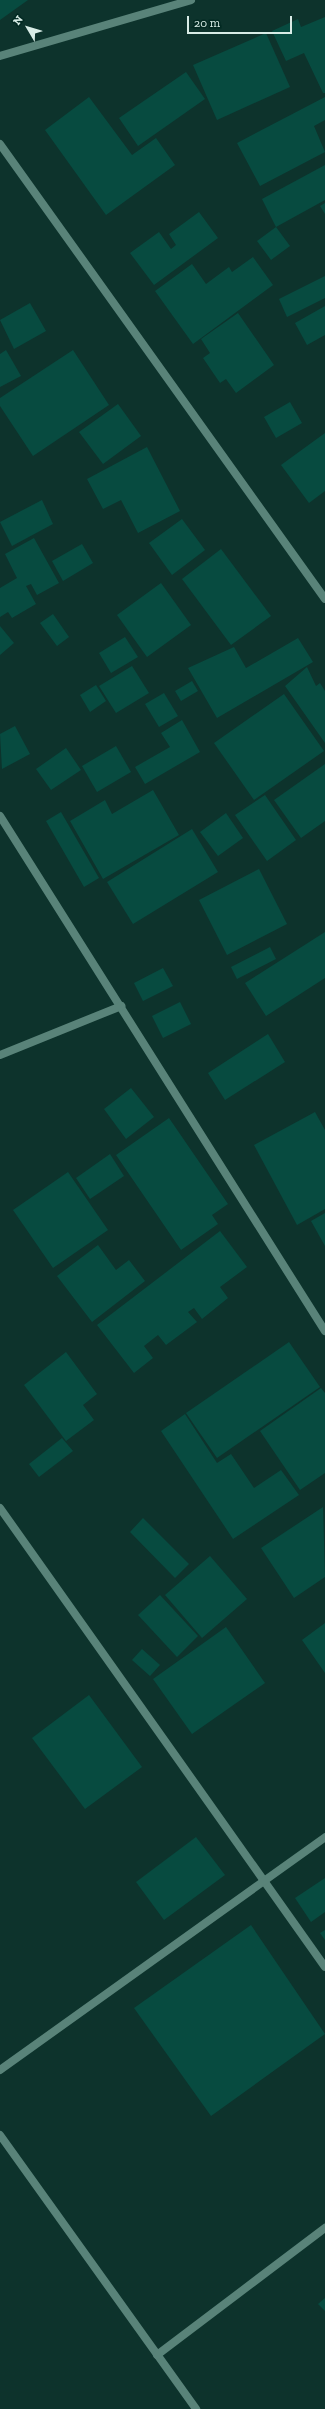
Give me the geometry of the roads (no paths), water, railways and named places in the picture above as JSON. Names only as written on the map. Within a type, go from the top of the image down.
[{"type":"street","points":[[0,56],[191,0]]},
{"type":"street","points":[[0,144],[325,599]]},
{"type":"street","points":[[0,816],[325,1331]]},
{"type":"street","points":[[0,1055],[121,1006]]},
{"type":"street","points":[[0,1508],[325,1967]]},
{"type":"street","points":[[0,2070],[262,1880],[325,1837]]},
{"type":"street","points":[[0,2135],[196,2409]]},
{"type":"street","points":[[157,2355],[325,2228]]}]
